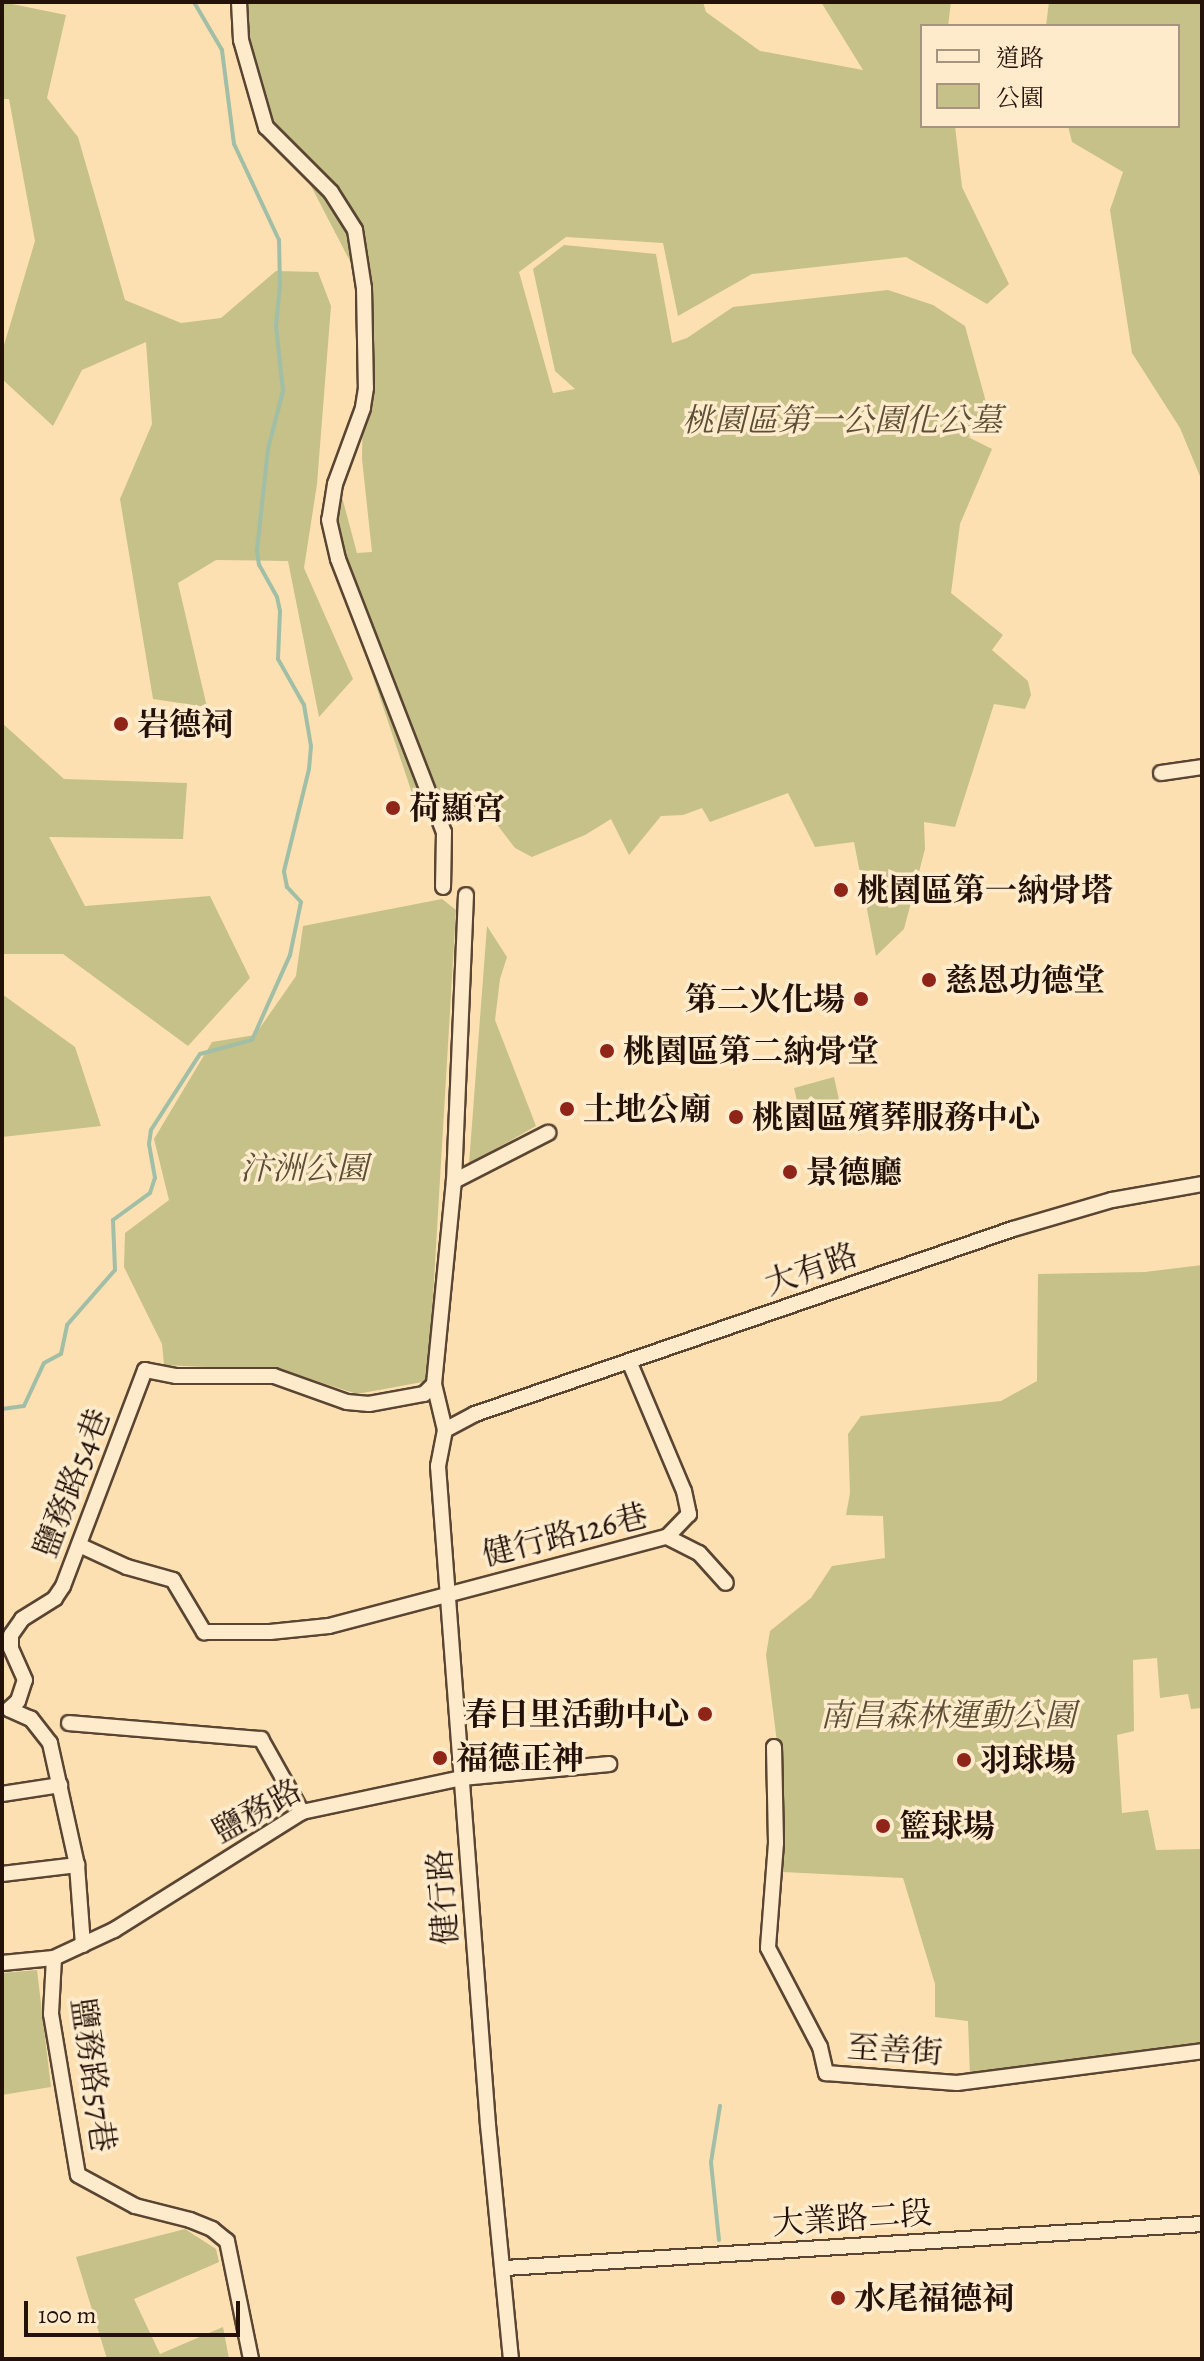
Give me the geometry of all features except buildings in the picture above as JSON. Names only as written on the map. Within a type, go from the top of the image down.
[{"type":"street","points":[[239,2],[241,40],[266,127],[331,192],[355,230],[364,288],[366,388],[363,408],[335,484],[329,520],[338,559],[444,832],[443,887]]},
{"type":"street","points":[[1161,773],[1202,767]]},
{"type":"street","points":[[445,1430],[434,1384],[454,1181],[466,895]]},
{"type":"street","points":[[454,1181],[548,1133]]},
{"type":"street","name":"大有路","points":[[445,1430],[475,1414],[1013,1229],[1112,1200],[1202,1184]]},
{"type":"street","points":[[629,1361],[684,1491],[689,1514],[667,1537]]},
{"type":"street","name":"鹽務路54巷","points":[[5,1710],[18,1701],[25,1680],[11,1648],[11,1635],[22,1619],[55,1598],[79,1545],[145,1370],[176,1376],[274,1376],[347,1402],[369,1404],[424,1394],[434,1384]]},
{"type":"street","name":"健行路","points":[[445,1430],[438,1466],[488,2125],[505,2268],[511,2359]]},
{"type":"street","name":"健行路126巷","points":[[79,1545],[127,1567],[173,1580],[204,1632],[270,1632],[329,1626],[449,1595],[528,1570],[667,1537],[699,1553],[726,1583]]},
{"type":"street","name":"鹽務路54巷","points":[[5,1710],[31,1719],[50,1743],[77,1865],[83,1945]]},
{"type":"street","points":[[69,1723],[261,1739],[302,1812]]},
{"type":"street","name":"至善街","points":[[774,1747],[776,1843],[768,1948],[820,2047],[826,2073],[957,2083],[1202,2051]]},
{"type":"street","name":"鹽務路","points":[[2,1963],[54,1958],[114,1930],[302,1812],[462,1778],[609,1764]]},
{"type":"street","points":[[2,1794],[60,1785]]},
{"type":"street","points":[[2,1874],[77,1865]]},
{"type":"street","name":"鹽務路57巷","points":[[54,1958],[51,2014],[78,2175],[135,2206],[190,2220],[212,2229],[227,2241],[251,2359]]},
{"type":"street","name":"大業路二段","points":[[505,2268],[1202,2224]]},
{"type":"green space","points":[[2,2],[66,15],[47,98],[78,137],[125,300],[181,323],[221,318],[276,271],[318,272],[331,306],[317,484],[304,568],[353,679],[319,717],[288,561],[216,560],[178,583],[207,707],[153,699],[120,499],[152,424],[146,342],[82,370],[53,426],[2,379],[2,352],[35,241],[9,99],[2,99]]},
{"type":"green space","name":"桃園區第一公園化公墓","points":[[239,2],[703,2],[706,12],[760,51],[863,70],[821,2],[951,2],[948,24],[920,24],[920,128],[955,128],[962,187],[1009,284],[987,304],[906,257],[752,274],[678,316],[663,243],[566,237],[519,272],[553,393],[575,389],[555,371],[533,269],[564,245],[656,254],[672,343],[687,338],[733,307],[888,290],[933,305],[965,326],[994,431],[968,437],[992,449],[960,524],[951,593],[1003,635],[992,650],[1028,681],[1031,695],[1025,709],[994,704],[955,827],[924,822],[925,849],[904,929],[876,956],[854,842],[815,847],[788,793],[710,822],[702,808],[683,815],[661,816],[629,855],[611,819],[585,835],[532,857],[515,848],[485,809],[413,796],[327,540],[342,497],[357,553],[372,552],[362,459],[365,290],[311,186],[253,101]]},
{"type":"green space","points":[[1049,2],[1202,2],[1202,481],[1180,428],[1132,353],[1110,210],[1123,172],[1072,142],[1068,128],[1180,128],[1180,24],[1046,24]]},
{"type":"green space","points":[[2,723],[64,779],[187,783],[183,839],[49,837],[85,906],[210,896],[250,978],[188,1046],[63,954],[2,954]]},
{"type":"green space","name":"汴洲公園","points":[[442,899],[456,910],[428,1381],[357,1394],[285,1371],[164,1365],[162,1344],[124,1267],[125,1233],[169,1200],[154,1139],[212,1042],[255,1035],[296,976],[303,926]]},
{"type":"green space","points":[[487,926],[507,957],[500,979],[495,1020],[536,1126],[469,1164]]},
{"type":"green space","points":[[2,994],[75,1047],[101,1126],[2,1137]]},
{"type":"green space","points":[[834,1077],[843,1118],[803,1127],[794,1088]]},
{"type":"green space","name":"南昌森林運動公園","points":[[1202,1265],[1202,1708],[1191,1709],[1188,1694],[1160,1698],[1157,1658],[1133,1660],[1134,1731],[1117,1735],[1122,1813],[1148,1810],[1156,1850],[1202,1849],[1202,2043],[970,2077],[968,2021],[935,2017],[935,1984],[903,1878],[782,1872],[783,1790],[766,1655],[770,1631],[811,1598],[832,1566],[885,1558],[883,1516],[846,1515],[850,1493],[848,1434],[861,1416],[1001,1401],[1037,1381],[1038,1274],[1145,1272]]},
{"type":"green space","points":[[37,1970],[51,2087],[2,2095],[2,1973]]},
{"type":"green space","points":[[185,2229],[216,2249],[219,2262],[134,2299],[160,2354],[223,2327],[229,2359],[107,2359],[76,2257]]},
{"type":"waterway","points":[[2,1409],[24,1406],[44,1363],[61,1354],[67,1325],[115,1270],[113,1220],[150,1193],[155,1178],[149,1144],[151,1130],[200,1054],[252,1040],[290,955],[301,902],[287,887],[284,871],[309,769],[311,746],[304,705],[278,659],[280,611],[277,597],[259,565],[257,550],[268,449],[283,391],[276,326],[280,286],[279,240],[234,144],[222,50],[194,2]]},
{"type":"waterway","points":[[719,2240],[711,2162],[720,2106]]},
{"type":"place","name":"岩德祠","points":[[121,724]]},
{"type":"place","name":"荷顯宮","points":[[393,808]]},
{"type":"place","name":"桃園區第一納骨塔","points":[[841,890]]},
{"type":"place","name":"慈恩功德堂","points":[[929,980]]},
{"type":"place","name":"第二火化場","points":[[861,999]]},
{"type":"place","name":"桃園區第二納骨堂","points":[[607,1051]]},
{"type":"place","name":"土地公廟","points":[[567,1109]]},
{"type":"place","name":"桃園區殯葬服務中心","points":[[736,1117]]},
{"type":"place","name":"景德廳","points":[[790,1172]]},
{"type":"place","name":"春日里活動中心","points":[[705,1714]]},
{"type":"place","name":"福德正神","points":[[440,1758]]},
{"type":"place","name":"羽球場","points":[[964,1760]]},
{"type":"place","name":"籃球場","points":[[883,1826]]},
{"type":"place","name":"水尾福德祠","points":[[838,2298]]}]
